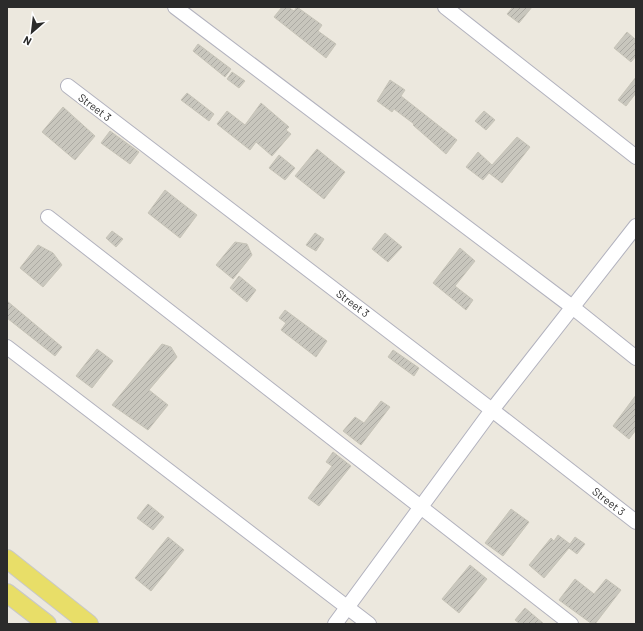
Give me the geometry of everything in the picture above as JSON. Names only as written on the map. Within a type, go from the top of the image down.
[{"type":"main road","points":[[7,559],[89,624]]},
{"type":"main road","points":[[7,593],[47,624]]},
{"type":"street","points":[[174,7],[571,306],[636,358]]},
{"type":"street","points":[[445,7],[636,157]]},
{"type":"street","name":"Street 3","points":[[68,86],[636,522]]},
{"type":"street","points":[[48,217],[571,624]]},
{"type":"street","points":[[335,624],[346,606],[492,410],[571,306],[636,226]]},
{"type":"street","points":[[7,347],[369,624]]},
{"type":"building","points":[[282,7],[288,7],[294,11],[297,7],[322,25],[318,31],[336,44],[326,58],[274,17]]},
{"type":"building","points":[[513,7],[532,7],[519,23],[507,14]]},
{"type":"building","points":[[627,32],[636,40],[636,56],[631,62],[614,48]]},
{"type":"building","points":[[198,44],[231,69],[225,77],[193,51]]},
{"type":"building","points":[[232,72],[245,81],[239,88],[227,79]]},
{"type":"building","points":[[636,77],[636,93],[626,106],[618,100]]},
{"type":"building","points":[[390,80],[405,90],[401,96],[457,140],[446,154],[413,125],[414,124],[394,109],[392,112],[377,101]]},
{"type":"building","points":[[187,93],[214,114],[209,121],[181,100]]},
{"type":"building","points":[[261,103],[289,127],[286,130],[291,134],[272,156],[256,142],[250,150],[217,124],[227,111],[245,125]]},
{"type":"building","points":[[63,107],[95,136],[75,160],[42,132]]},
{"type":"building","points":[[484,111],[495,120],[486,130],[475,121]]},
{"type":"building","points":[[110,131],[139,152],[130,164],[101,143]]},
{"type":"building","points":[[517,137],[530,147],[502,183],[489,173],[483,180],[466,167],[478,152],[492,165]]},
{"type":"building","points":[[317,149],[345,172],[324,199],[295,176]]},
{"type":"building","points":[[279,155],[295,168],[285,180],[269,168]]},
{"type":"building","points":[[165,190],[197,215],[180,238],[148,213]]},
{"type":"building","points":[[112,231],[123,239],[116,247],[106,238]]},
{"type":"building","points":[[315,233],[324,239],[316,251],[306,245]]},
{"type":"building","points":[[385,233],[402,247],[388,262],[372,249]]},
{"type":"building","points":[[235,242],[247,244],[252,255],[233,279],[216,265]]},
{"type":"building","points":[[38,245],[53,253],[62,265],[43,287],[20,268]]},
{"type":"building","points":[[460,248],[475,261],[455,286],[473,300],[466,310],[433,283]]},
{"type":"building","points":[[239,276],[256,290],[247,302],[230,288]]},
{"type":"building","points":[[7,301],[62,347],[55,356],[7,318]]},
{"type":"building","points":[[285,310],[327,341],[316,357],[281,330],[286,323],[279,318]]},
{"type":"building","points":[[162,344],[171,347],[177,357],[149,390],[168,405],[148,430],[112,405]]},
{"type":"building","points":[[97,349],[113,361],[92,388],[76,376]]},
{"type":"building","points":[[393,350],[419,368],[414,376],[388,357]]},
{"type":"building","points":[[636,395],[636,430],[629,439],[613,426]]},
{"type":"building","points":[[381,401],[390,407],[361,445],[343,431],[355,417],[364,423]]},
{"type":"building","points":[[333,452],[351,466],[319,506],[308,498],[332,466],[326,462]]},
{"type":"building","points":[[148,504],[164,517],[153,530],[137,518]]},
{"type":"building","points":[[511,509],[529,522],[503,556],[485,543]]},
{"type":"building","points":[[558,535],[570,544],[575,537],[585,544],[577,554],[569,548],[544,578],[529,565],[551,538],[554,541]]},
{"type":"building","points":[[168,537],[184,550],[151,591],[135,578]]},
{"type":"building","points":[[470,565],[487,579],[459,613],[442,599]]},
{"type":"building","points":[[575,579],[594,594],[606,579],[621,590],[595,624],[592,624],[559,600]]},
{"type":"building","points":[[525,608],[544,624],[520,624],[515,620]]}]
